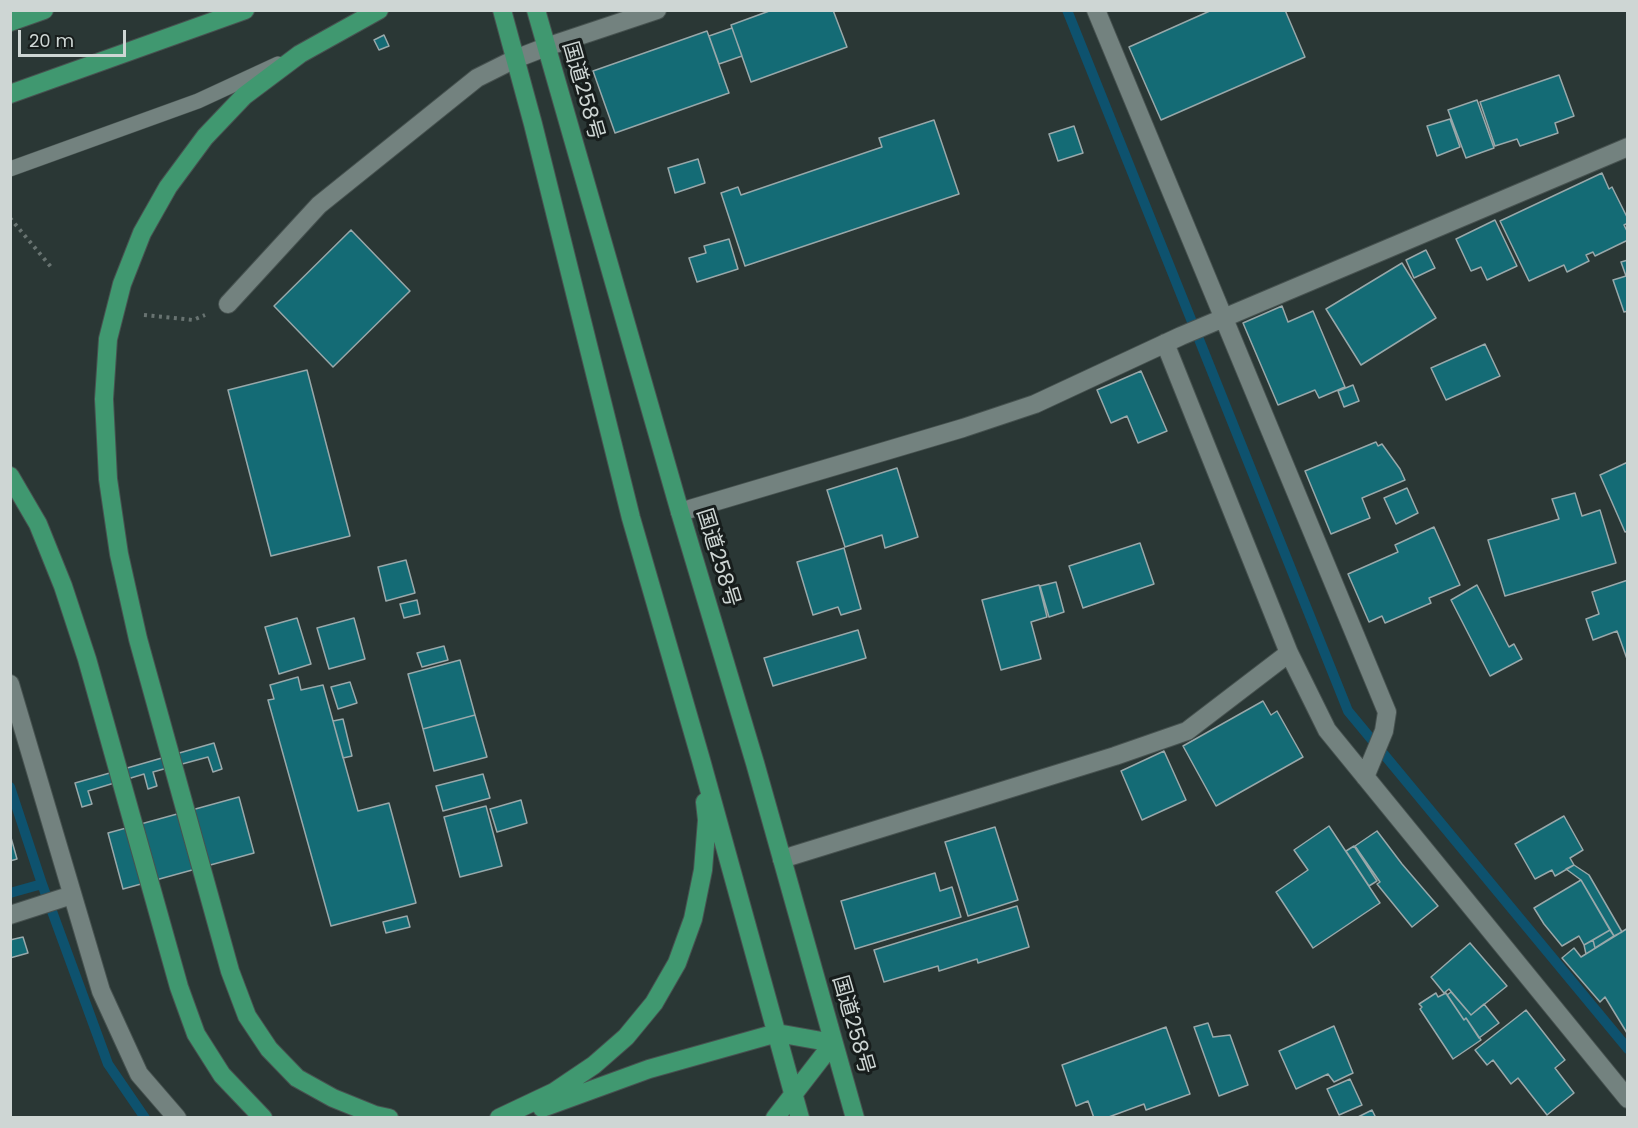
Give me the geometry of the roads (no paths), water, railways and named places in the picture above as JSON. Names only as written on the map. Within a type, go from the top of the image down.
[{"type":"highway","points":[[10,22],[44,10]]},
{"type":"highway","points":[[10,94],[245,10]]},
{"type":"highway","points":[[379,10],[300,54],[244,96],[206,137],[168,186],[142,233],[122,284],[108,339],[104,399],[108,479],[119,554],[138,639],[230,971],[247,1016],[269,1049],[297,1078],[333,1098],[375,1115],[389,1118]]},
{"type":"highway","points":[[502,10],[631,519],[701,760],[800,1118]]},
{"type":"highway","name":"国道258号","points":[[536,10],[680,512],[755,763],[855,1118]]},
{"type":"highway","points":[[10,476],[38,524],[67,596],[87,659],[179,987],[196,1034],[222,1075],[263,1118]]},
{"type":"highway","points":[[501,1118],[554,1092],[594,1065],[626,1037],[654,1003],[677,963],[693,919],[703,870],[707,820],[701,760]]},
{"type":"highway","points":[[501,1118],[546,1107],[649,1069],[777,1033],[833,1043],[775,1118]]},
{"type":"street","points":[[228,304],[319,205],[477,78],[546,47],[657,10]]},
{"type":"street","points":[[1096,10],[1216,321],[1387,712],[1384,731],[1368,770]]},
{"type":"street","points":[[680,512],[963,428],[1035,404],[1216,321],[1628,147]]},
{"type":"street","points":[[1173,340],[1289,653],[1328,730],[1368,770],[1628,1099]]},
{"type":"street","points":[[782,859],[1115,756],[1186,731],[1289,653]]},
{"type":"street","points":[[10,684],[67,897],[101,991],[139,1074],[177,1118]]},
{"type":"street","points":[[10,915],[67,897]]},
{"type":"lane","points":[[10,169],[198,101],[300,54]]},
{"type":"waterway","points":[[1067,10],[1348,711],[1628,1049]]},
{"type":"waterway","points":[[10,787],[42,884],[10,893]]},
{"type":"waterway","points":[[42,884],[108,1064],[145,1118]]}]
